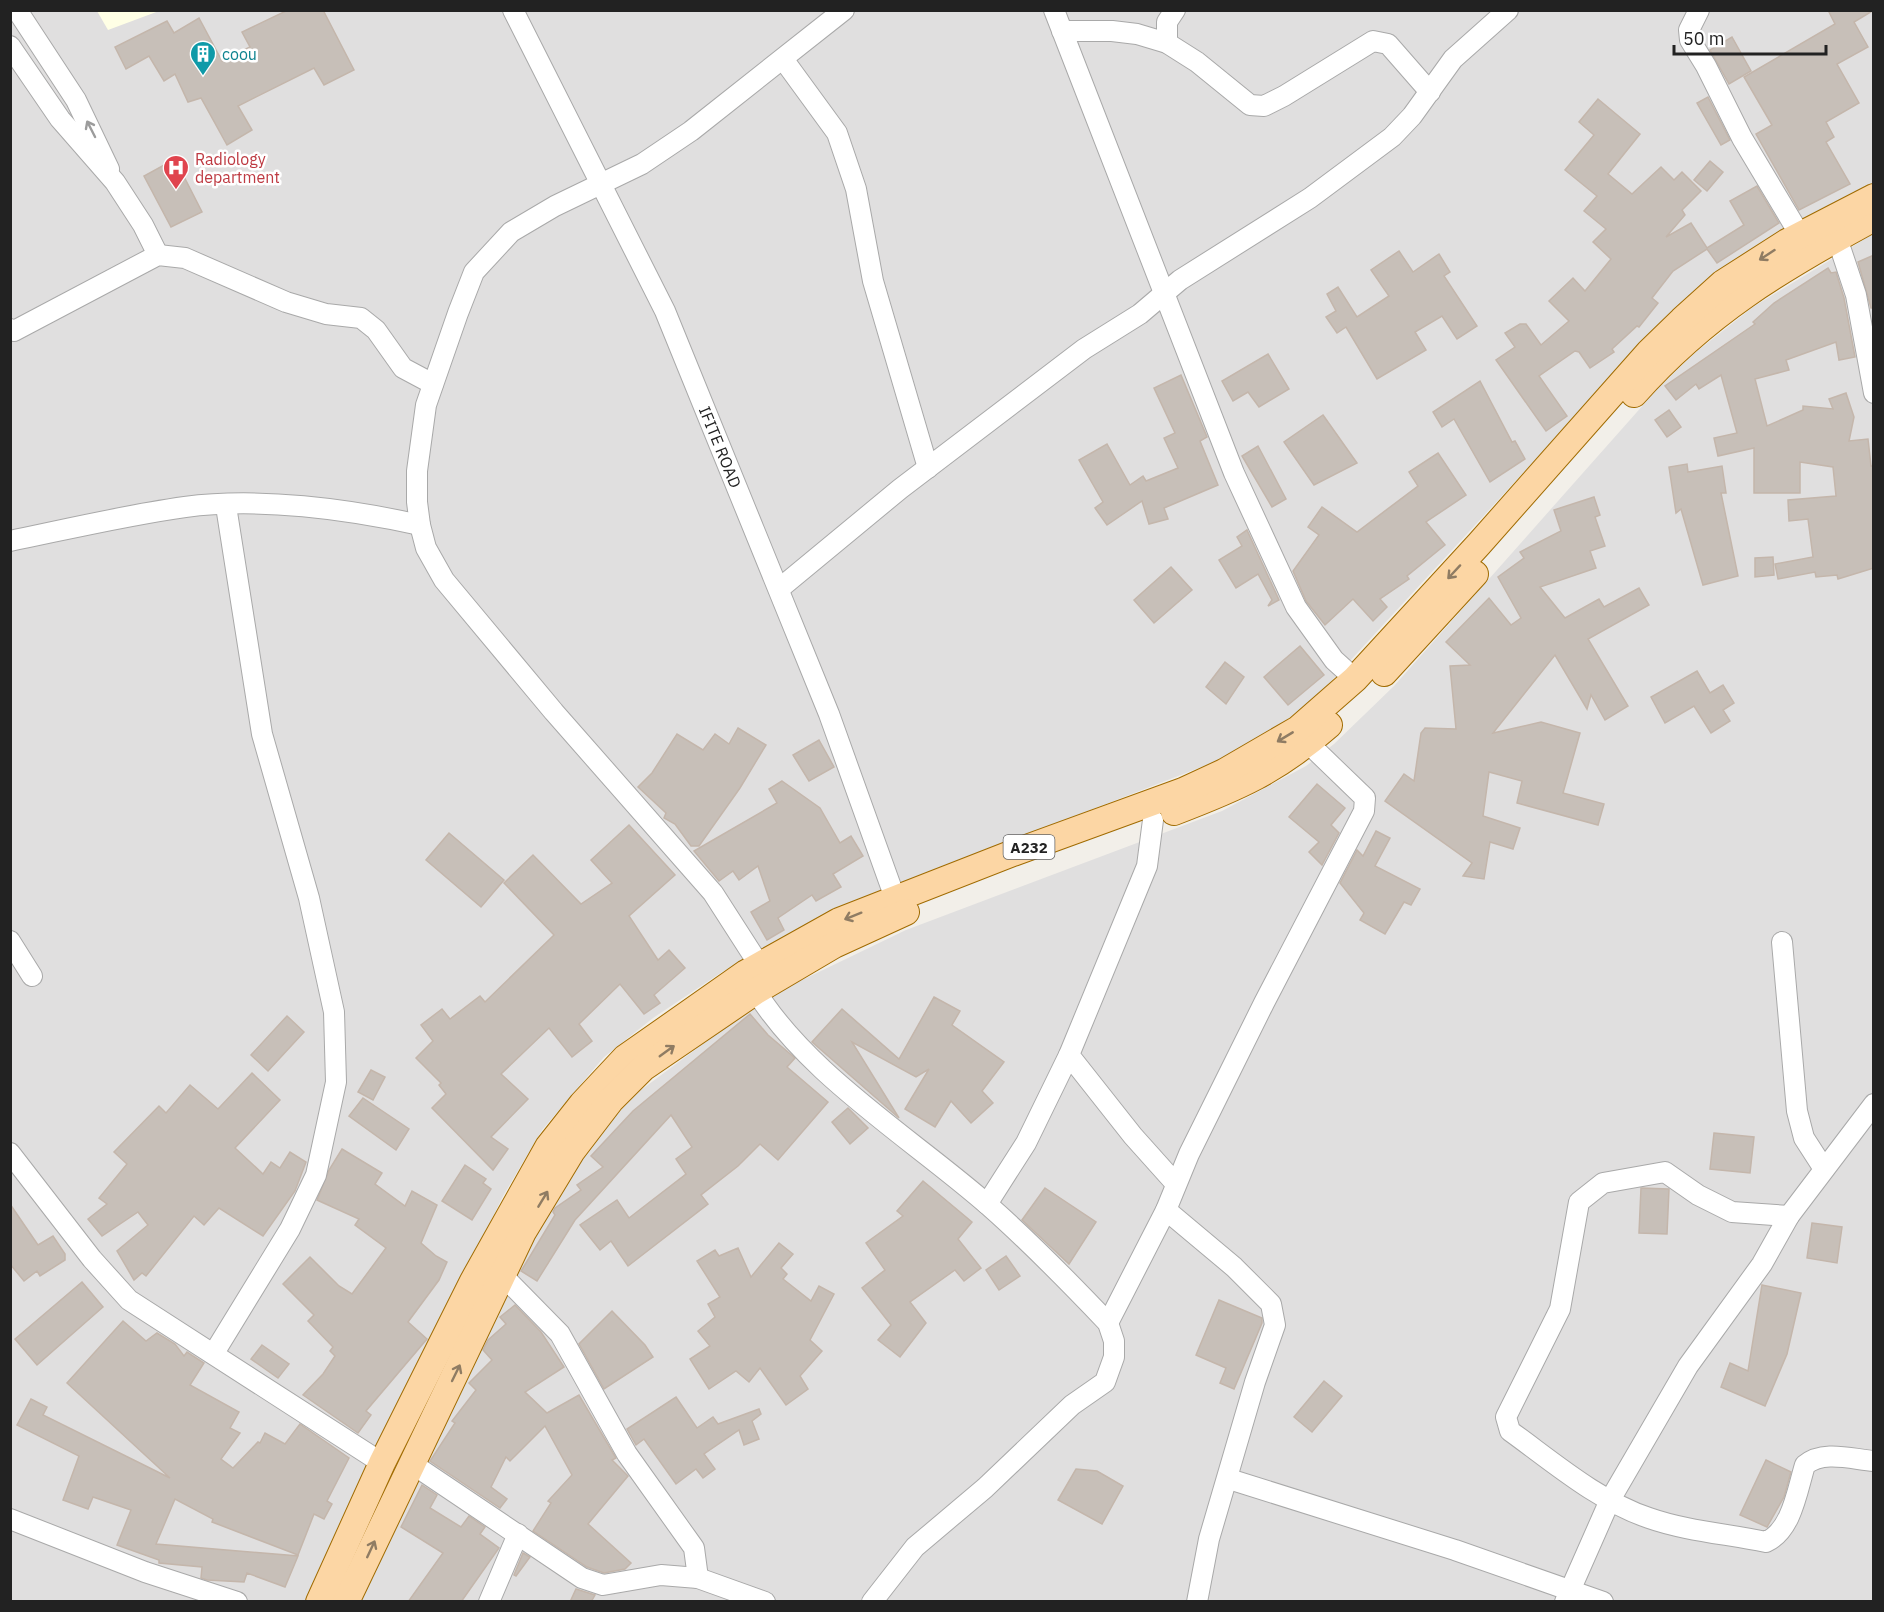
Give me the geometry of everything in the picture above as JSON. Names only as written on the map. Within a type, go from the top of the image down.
[{"type":"main road","name":"A232","points":[[346,1602],[411,1463],[504,1277],[523,1232],[572,1151],[611,1100],[643,1068],[758,978],[839,921],[1224,772],[1298,729],[1355,679],[1479,544],[1649,352],[1724,284],[1800,235],[1874,197]]},
{"type":"main road","name":"A232","points":[[319,1602],[382,1462],[473,1281],[548,1148],[582,1104],[625,1058],[758,978],[900,914],[1025,865],[1237,788],[1267,772],[1308,743],[1368,690],[1430,624],[1651,376],[1710,320],[1746,292],[1785,267],[1874,218]]},
{"type":"street","points":[[17,10],[76,100],[115,182],[143,225],[158,255]]},
{"type":"street","name":"IFITE ROAD","points":[[513,10],[664,311],[829,714],[896,898]]},
{"type":"street","points":[[1054,10],[1234,473],[1296,607],[1334,660],[1355,679]]},
{"type":"street","points":[[1167,43],[1167,22],[1175,10]]},
{"type":"street","points":[[779,590],[928,468],[1084,349],[1140,314],[1165,291],[1347,172],[1392,137],[1430,92],[1439,74],[1508,10]]},
{"type":"street","points":[[1699,10],[1689,30],[1690,40],[1707,66],[1742,138],[1800,235]]},
{"type":"street","points":[[842,11],[691,131],[642,164],[555,206],[510,232],[474,272],[426,405],[417,471],[417,502],[426,548],[439,572],[469,613],[714,893],[758,978],[796,1044],[930,1160],[987,1204],[1108,1323],[1114,1341],[1114,1357],[1106,1382],[1072,1405],[985,1488],[915,1547],[872,1602]]},
{"type":"street","points":[[1062,31],[1112,31],[1137,34],[1167,43],[1197,62],[1250,105],[1264,106],[1284,96],[1373,41],[1388,44],[1430,92]]},
{"type":"street","points":[[10,46],[60,119],[115,182]]},
{"type":"street","points":[[783,59],[837,133],[856,189],[879,302],[928,468]]},
{"type":"street","points":[[1837,238],[1856,295],[1874,393]]},
{"type":"street","points":[[10,329],[15,331],[158,255],[185,258],[286,302],[326,314],[361,318],[376,330],[404,368],[433,384]]},
{"type":"street","points":[[10,541],[187,507],[283,504],[387,517],[420,525]]},
{"type":"street","points":[[213,1353],[290,1229],[316,1175],[336,1082],[334,1012],[309,898],[262,734],[226,506]]},
{"type":"street","points":[[1108,1323],[1166,1210],[1188,1154],[1258,1013],[1364,811],[1365,798],[1308,743]]},
{"type":"street","points":[[987,1204],[1026,1143],[1069,1055],[1147,866],[1153,820]]},
{"type":"street","points":[[10,941],[32,976]]},
{"type":"street","points":[[1782,942],[1797,1111],[1804,1138],[1824,1169]]},
{"type":"street","points":[[1069,1055],[1133,1136],[1176,1184]]},
{"type":"street","points":[[1568,1596],[1610,1500],[1688,1366],[1762,1264],[1789,1216],[1874,1104]]},
{"type":"street","points":[[10,1153],[92,1259],[129,1300],[382,1462]]},
{"type":"street","points":[[1789,1216],[1732,1212],[1698,1195],[1665,1172],[1603,1183],[1579,1202],[1560,1309],[1506,1417],[1506,1425],[1510,1431],[1553,1463],[1610,1500],[1649,1518],[1766,1542],[1776,1537],[1787,1521],[1805,1466],[1811,1460],[1820,1456],[1874,1461]]},
{"type":"street","points":[[1166,1210],[1234,1267],[1271,1304],[1275,1325],[1255,1382],[1229,1479],[1209,1539],[1197,1602]]},
{"type":"street","points":[[504,1277],[560,1334],[627,1454],[694,1548],[698,1578]]},
{"type":"street","points":[[411,1463],[582,1578],[603,1585],[661,1575],[698,1578],[758,1600]]},
{"type":"street","points":[[1229,1479],[1455,1550],[1568,1596],[1603,1602]]},
{"type":"street","points":[[10,1519],[145,1572],[237,1602]]},
{"type":"street","points":[[489,1602],[518,1534]]},
{"type":"shaded area","points":[[11,11],[1873,11],[1873,185],[1606,383],[1325,688],[1281,725],[1222,759],[845,905],[722,972],[653,1018],[604,1057],[542,1130],[503,1196],[309,1601],[11,1602]]},
{"type":"shaded area","points":[[97,11],[159,11],[108,30]]},
{"type":"shaded area","points":[[1873,234],[1873,1601],[356,1602],[543,1220],[578,1164],[608,1123],[641,1090],[750,1009],[796,983],[906,930],[1222,811],[1306,766],[1334,744],[1394,686],[1660,386],[1696,352],[1753,307]]},
{"type":"building","name":"coou","points":[[288,10],[323,10],[354,70],[324,85],[314,68],[238,106],[252,130],[227,145],[201,98],[188,102],[175,74],[164,81],[149,56],[126,69],[115,47],[167,21],[174,33],[199,18],[222,61],[250,47],[242,32]]},
{"type":"building","points":[[1828,10],[1874,10],[1854,22],[1868,47],[1837,64],[1859,103],[1826,122],[1834,137],[1826,142],[1850,184],[1799,210],[1756,134],[1772,125],[1744,77],[1835,24]]},
{"type":"building","points":[[1732,37],[1751,71],[1729,84],[1710,50]]},
{"type":"building","points":[[1708,97],[1730,140],[1721,145],[1697,103]]},
{"type":"building","points":[[1598,99],[1640,134],[1608,174],[1632,194],[1661,167],[1674,180],[1682,172],[1701,191],[1682,210],[1685,215],[1666,237],[1691,223],[1707,248],[1744,225],[1730,201],[1757,186],[1779,223],[1717,263],[1707,249],[1673,271],[1652,298],[1658,303],[1639,327],[1637,326],[1612,349],[1614,352],[1590,368],[1579,352],[1575,351],[1539,376],[1567,416],[1546,431],[1496,360],[1515,347],[1505,333],[1520,324],[1526,324],[1541,345],[1569,321],[1549,301],[1573,278],[1585,291],[1611,259],[1593,242],[1606,229],[1584,211],[1597,196],[1565,170],[1594,135],[1579,122]]},
{"type":"building","points":[[175,159],[202,212],[171,227],[144,176]]},
{"type":"building","points":[[1710,161],[1723,172],[1707,191],[1694,180]]},
{"type":"building","points":[[1399,251],[1413,272],[1439,254],[1450,272],[1444,276],[1477,326],[1457,339],[1442,316],[1415,332],[1426,350],[1377,379],[1346,327],[1337,333],[1326,317],[1336,311],[1327,294],[1338,287],[1357,317],[1389,296],[1371,270]]},
{"type":"building","points":[[1874,255],[1874,308],[1871,308],[1858,262]]},
{"type":"building","points":[[1828,268],[1831,273],[1836,272],[1844,298],[1855,357],[1839,360],[1836,342],[1786,360],[1789,370],[1755,379],[1767,426],[1803,410],[1803,406],[1833,409],[1829,399],[1846,393],[1854,417],[1849,441],[1868,439],[1871,466],[1874,466],[1874,568],[1838,579],[1837,575],[1816,577],[1815,572],[1778,579],[1775,564],[1813,557],[1808,519],[1789,521],[1788,500],[1836,496],[1833,467],[1800,462],[1800,493],[1754,493],[1754,448],[1718,456],[1714,438],[1737,433],[1721,375],[1699,389],[1696,384],[1676,400],[1665,386],[1755,324],[1753,322],[1774,303]]},
{"type":"building","points":[[1268,354],[1289,389],[1259,407],[1248,392],[1233,401],[1222,381]]},
{"type":"building","points":[[1181,375],[1207,437],[1200,441],[1218,485],[1164,508],[1168,519],[1149,524],[1142,501],[1107,525],[1095,508],[1103,502],[1079,460],[1107,444],[1130,485],[1143,476],[1146,481],[1178,468],[1164,438],[1175,433],[1154,388]]},
{"type":"building","points":[[1480,381],[1512,442],[1515,441],[1525,459],[1490,482],[1454,419],[1442,427],[1433,412]]},
{"type":"building","points":[[1669,410],[1681,427],[1667,437],[1655,420]]},
{"type":"building","points":[[1323,415],[1357,463],[1314,485],[1284,442]]},
{"type":"building","points":[[1258,446],[1286,499],[1272,507],[1242,456]]},
{"type":"building","points":[[1438,453],[1466,495],[1426,522],[1445,545],[1407,576],[1409,579],[1380,599],[1387,607],[1373,621],[1353,599],[1325,625],[1306,601],[1293,571],[1319,535],[1308,527],[1322,507],[1357,532],[1418,486],[1409,472]]},
{"type":"building","points":[[1687,464],[1688,472],[1722,466],[1726,493],[1721,493],[1738,576],[1703,585],[1681,509],[1676,513],[1669,467]]},
{"type":"building","points":[[1594,497],[1600,515],[1595,517],[1605,546],[1590,551],[1596,568],[1540,587],[1565,618],[1599,599],[1604,607],[1639,588],[1649,605],[1588,639],[1628,706],[1605,720],[1591,695],[1587,709],[1555,655],[1493,733],[1541,722],[1580,733],[1563,793],[1604,804],[1598,825],[1517,803],[1522,781],[1489,772],[1483,816],[1520,828],[1513,849],[1490,842],[1484,879],[1463,876],[1472,863],[1385,801],[1404,774],[1414,781],[1421,733],[1425,728],[1456,729],[1450,666],[1470,665],[1446,642],[1489,598],[1511,625],[1521,618],[1498,577],[1524,558],[1520,552],[1561,531],[1554,510]]},
{"type":"building","points":[[1247,530],[1279,600],[1268,606],[1272,600],[1258,574],[1236,588],[1219,560],[1242,546],[1237,537]]},
{"type":"building","points":[[1773,557],[1774,575],[1755,577],[1755,558]]},
{"type":"building","points":[[1171,567],[1192,590],[1154,623],[1134,600]]},
{"type":"building","points":[[1300,646],[1324,675],[1288,705],[1264,677]]},
{"type":"building","points":[[1225,662],[1244,677],[1226,704],[1206,687]]},
{"type":"building","points":[[1697,671],[1710,693],[1723,685],[1734,703],[1723,710],[1730,721],[1711,733],[1694,706],[1665,723],[1651,697]]},
{"type":"building","points":[[738,728],[766,745],[740,788],[699,846],[691,846],[675,824],[664,818],[666,813],[638,787],[652,773],[677,734],[703,750],[715,734],[729,744]]},
{"type":"building","points":[[819,740],[834,767],[809,781],[793,755]]},
{"type":"building","points":[[782,781],[820,808],[840,843],[851,836],[863,856],[833,874],[841,887],[816,901],[812,895],[778,918],[784,930],[767,940],[751,912],[770,901],[758,866],[739,880],[733,871],[719,881],[694,851],[777,803],[769,789]]},
{"type":"building","points":[[1317,784],[1345,808],[1331,825],[1339,833],[1322,865],[1309,852],[1319,842],[1289,817]]},
{"type":"building","points":[[629,825],[675,875],[629,916],[658,960],[669,950],[685,968],[654,995],[660,1003],[644,1014],[620,984],[579,1024],[592,1041],[572,1057],[549,1028],[501,1074],[528,1099],[491,1137],[508,1149],[493,1170],[432,1108],[446,1094],[439,1085],[441,1083],[416,1058],[433,1041],[421,1025],[442,1009],[450,1019],[480,996],[485,1002],[554,935],[504,883],[533,855],[581,904],[612,883],[591,860]]},
{"type":"building","points":[[1376,831],[1390,838],[1375,866],[1420,889],[1411,905],[1404,902],[1385,934],[1360,920],[1364,913],[1340,883],[1357,850],[1363,856]]},
{"type":"building","points":[[449,833],[504,880],[481,907],[426,860]]},
{"type":"building","points":[[934,997],[960,1011],[952,1025],[1004,1062],[982,1091],[993,1103],[971,1123],[951,1101],[935,1127],[905,1109],[929,1069],[916,1077],[852,1042],[899,1118],[812,1042],[842,1009],[899,1059]]},
{"type":"building","points":[[750,1014],[768,1035],[795,1058],[787,1067],[828,1102],[778,1160],[760,1144],[738,1166],[701,1195],[708,1204],[628,1266],[611,1241],[600,1250],[580,1225],[617,1200],[629,1218],[686,1174],[676,1159],[692,1147],[671,1115],[575,1220],[537,1281],[521,1271],[555,1215],[553,1212],[555,1208],[581,1190],[577,1185],[603,1167],[591,1156],[633,1111]]},
{"type":"building","points":[[287,1016],[304,1032],[268,1071],[251,1055]]},
{"type":"building","points":[[371,1070],[385,1077],[373,1100],[358,1092]]},
{"type":"building","points":[[252,1073],[280,1100],[235,1148],[263,1174],[271,1162],[280,1168],[290,1152],[306,1162],[295,1191],[263,1236],[219,1208],[204,1225],[194,1216],[146,1276],[142,1273],[134,1280],[117,1251],[148,1225],[138,1212],[102,1236],[88,1219],[107,1204],[99,1198],[127,1164],[114,1152],[159,1106],[166,1113],[190,1085],[218,1109]]},
{"type":"building","points":[[363,1098],[409,1129],[396,1150],[349,1116]]},
{"type":"building","points":[[848,1108],[868,1128],[850,1144],[832,1122]]},
{"type":"building","points":[[1714,1133],[1754,1137],[1750,1173],[1710,1169]]},
{"type":"building","points":[[342,1149],[382,1173],[375,1184],[405,1206],[412,1191],[437,1205],[421,1243],[447,1262],[439,1280],[408,1322],[427,1339],[366,1411],[371,1415],[358,1433],[303,1395],[323,1374],[335,1356],[330,1351],[333,1347],[308,1321],[314,1315],[283,1284],[310,1257],[339,1286],[352,1294],[386,1248],[355,1225],[359,1219],[317,1200],[329,1170]]},
{"type":"building","points":[[465,1165],[486,1179],[483,1183],[491,1189],[472,1220],[442,1201]]},
{"type":"building","points":[[923,1181],[972,1222],[958,1239],[981,1268],[964,1281],[955,1270],[910,1302],[926,1323],[900,1357],[878,1340],[891,1325],[862,1288],[885,1270],[866,1243],[903,1216],[897,1211]]},
{"type":"building","points":[[1045,1188],[1096,1222],[1069,1264],[1022,1220]]},
{"type":"building","points":[[1641,1188],[1669,1189],[1667,1234],[1639,1233]]},
{"type":"building","points":[[10,1204],[38,1245],[53,1236],[65,1254],[65,1260],[40,1276],[37,1271],[24,1281],[10,1264]]},
{"type":"building","points":[[1812,1223],[1842,1227],[1837,1263],[1807,1258]]},
{"type":"building","points":[[779,1243],[793,1254],[781,1268],[787,1274],[783,1279],[811,1301],[819,1286],[834,1294],[810,1340],[822,1351],[800,1376],[808,1389],[786,1405],[760,1368],[749,1382],[736,1371],[709,1389],[690,1359],[710,1346],[698,1331],[715,1317],[708,1304],[720,1297],[697,1261],[715,1250],[719,1256],[738,1248],[751,1277]]},
{"type":"building","points":[[1006,1256],[1020,1276],[999,1290],[986,1270]]},
{"type":"building","points":[[82,1282],[103,1307],[37,1365],[15,1339]]},
{"type":"building","points":[[1762,1285],[1801,1293],[1787,1354],[1765,1406],[1721,1387],[1730,1363],[1748,1371]]},
{"type":"building","points":[[1219,1300],[1262,1318],[1262,1323],[1234,1389],[1220,1383],[1226,1368],[1196,1355]]},
{"type":"building","points":[[515,1305],[541,1332],[564,1367],[525,1392],[547,1413],[579,1395],[616,1458],[612,1460],[628,1476],[588,1524],[631,1563],[625,1569],[604,1573],[587,1567],[533,1531],[551,1503],[548,1501],[572,1475],[545,1426],[510,1461],[506,1457],[491,1487],[507,1499],[500,1508],[430,1461],[455,1423],[452,1421],[476,1390],[469,1383],[492,1360],[483,1350],[488,1340],[506,1324],[500,1317]]},
{"type":"building","points":[[612,1311],[645,1345],[653,1357],[604,1389],[579,1344]]},
{"type":"building","points":[[123,1321],[146,1341],[157,1333],[175,1344],[184,1356],[187,1352],[204,1363],[190,1385],[239,1412],[230,1428],[240,1433],[221,1459],[233,1468],[258,1442],[260,1443],[265,1433],[285,1444],[300,1424],[349,1458],[327,1501],[332,1504],[324,1519],[314,1514],[298,1555],[212,1522],[213,1519],[175,1499],[156,1544],[298,1556],[285,1587],[247,1573],[244,1582],[207,1580],[201,1578],[202,1567],[159,1563],[159,1560],[117,1545],[131,1510],[93,1497],[88,1509],[63,1500],[79,1456],[17,1425],[31,1399],[47,1407],[43,1415],[170,1478],[67,1383]]},
{"type":"building","points":[[262,1345],[289,1364],[278,1378],[251,1359]]},
{"type":"building","points":[[1324,1381],[1342,1396],[1312,1432],[1294,1417]]},
{"type":"building","points":[[676,1397],[697,1428],[713,1417],[718,1424],[759,1409],[761,1414],[752,1421],[759,1439],[744,1445],[739,1430],[704,1454],[715,1469],[703,1478],[696,1469],[676,1484],[644,1439],[636,1445],[627,1429]]},
{"type":"building","points":[[1766,1460],[1791,1472],[1784,1497],[1767,1527],[1740,1515]]},
{"type":"building","points":[[1076,1469],[1097,1471],[1123,1486],[1102,1524],[1058,1500]]},
{"type":"building","points":[[422,1485],[437,1495],[430,1508],[461,1527],[469,1516],[485,1527],[480,1534],[499,1548],[461,1602],[408,1602],[443,1553],[401,1527]]},
{"type":"building","points":[[523,1553],[530,1557],[516,1576],[514,1575]]},
{"type":"building","points":[[576,1589],[595,1595],[591,1602],[570,1602]]},
{"type":"place","name":"coou","points":[[203,77]]},
{"type":"place","name":"Radiology department","points":[[176,191]]}]
